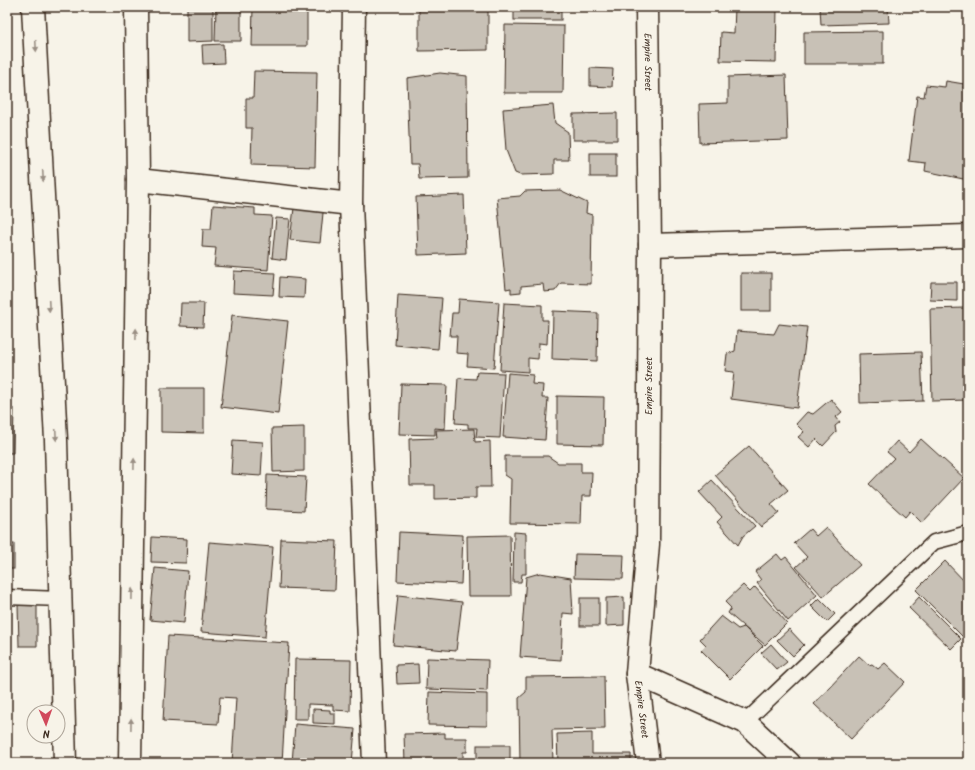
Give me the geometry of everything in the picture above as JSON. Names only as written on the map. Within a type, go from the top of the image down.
[{"type":"street","points":[[33,7],[56,440],[65,763]]},
{"type":"street","points":[[130,763],[138,180],[136,7]]},
{"type":"street","points":[[354,7],[351,204],[374,763]]},
{"type":"street","name":"Empire Street","points":[[647,7],[650,245],[648,544],[637,674],[648,763]]},
{"type":"street","points":[[138,180],[351,204]]},
{"type":"street","points":[[650,245],[968,236]]},
{"type":"street","points":[[637,674],[745,722],[789,763]]},
{"type":"lane","points":[[745,722],[934,542],[968,533]]},
{"type":"lane","points":[[7,597],[60,600]]},
{"type":"building","points":[[187,7],[213,7],[213,41],[187,42]]},
{"type":"building","points":[[216,7],[241,7],[241,41],[215,41]]},
{"type":"building","points":[[253,7],[307,7],[307,46],[252,46]]},
{"type":"building","points":[[425,7],[488,7],[488,50],[419,51],[419,10],[425,10]]},
{"type":"building","points":[[514,7],[561,7],[561,20],[514,20]]},
{"type":"building","points":[[735,7],[777,7],[776,62],[720,61],[721,32],[734,33]]},
{"type":"building","points":[[820,7],[888,7],[889,23],[821,25]]},
{"type":"building","points":[[505,25],[564,26],[563,93],[504,93]]},
{"type":"building","points":[[883,31],[883,64],[804,64],[804,32]]},
{"type":"building","points":[[223,44],[224,63],[203,64],[202,45]]},
{"type":"building","points":[[590,68],[613,69],[612,87],[590,86]]},
{"type":"building","points":[[254,71],[317,72],[315,167],[251,165],[252,128],[246,128],[246,98],[253,98]]},
{"type":"building","points":[[440,73],[467,76],[468,178],[419,179],[418,164],[410,164],[407,78]]},
{"type":"building","points":[[786,75],[788,140],[700,143],[699,104],[728,103],[728,77]]},
{"type":"building","points":[[946,81],[964,84],[963,88],[968,89],[968,180],[925,171],[926,163],[909,161],[917,96],[924,97],[926,85],[945,87]]},
{"type":"building","points":[[553,105],[555,123],[568,132],[569,160],[554,160],[554,174],[520,175],[515,173],[506,150],[503,109]]},
{"type":"building","points":[[617,113],[617,140],[573,140],[573,114]]},
{"type":"building","points":[[590,153],[616,153],[616,177],[590,177]]},
{"type":"building","points":[[560,190],[587,203],[586,213],[592,215],[591,284],[561,283],[555,291],[544,292],[543,284],[521,286],[521,292],[511,293],[511,288],[506,289],[497,198],[520,196],[525,191]]},
{"type":"building","points":[[464,195],[466,253],[418,255],[416,197]]},
{"type":"building","points":[[295,200],[324,203],[320,243],[290,240]]},
{"type":"building","points":[[213,205],[255,208],[255,215],[272,216],[268,270],[214,266],[216,248],[202,247],[203,229],[211,229]]},
{"type":"building","points":[[276,218],[290,219],[286,260],[272,258]]},
{"type":"building","points":[[234,271],[275,273],[273,295],[233,293]]},
{"type":"building","points":[[741,273],[771,273],[771,311],[741,311]]},
{"type":"building","points":[[280,277],[305,279],[304,298],[279,297]]},
{"type":"building","points":[[931,282],[957,282],[957,301],[930,300]]},
{"type":"building","points":[[964,291],[968,291],[968,400],[932,401],[930,309],[964,308]]},
{"type":"building","points":[[398,295],[442,298],[438,349],[395,345]]},
{"type":"building","points":[[459,299],[499,302],[494,368],[467,366],[468,354],[456,353],[457,336],[450,336],[452,313],[458,313]]},
{"type":"building","points":[[181,303],[204,303],[203,327],[180,326]]},
{"type":"building","points":[[504,303],[542,305],[542,320],[548,320],[547,344],[539,343],[538,359],[528,358],[528,372],[500,370]]},
{"type":"building","points":[[553,311],[598,313],[597,361],[552,359]]},
{"type":"building","points":[[232,315],[288,321],[278,414],[221,407]]},
{"type":"building","points":[[779,324],[807,327],[797,408],[731,399],[734,372],[725,371],[727,354],[735,351],[737,331],[774,334]]},
{"type":"building","points":[[921,352],[923,401],[860,403],[859,354]]},
{"type":"building","points":[[477,372],[504,373],[500,438],[476,437],[477,428],[468,428],[468,424],[455,423],[458,378],[476,379]]},
{"type":"building","points":[[508,373],[533,375],[532,384],[543,385],[542,398],[548,398],[545,440],[503,437]]},
{"type":"building","points":[[401,384],[447,385],[445,429],[435,428],[435,435],[399,434]]},
{"type":"building","points":[[161,388],[204,388],[204,433],[161,432]]},
{"type":"building","points":[[557,396],[604,397],[603,445],[557,444]]},
{"type":"building","points":[[831,399],[842,412],[836,417],[840,422],[835,426],[836,432],[823,446],[816,439],[809,447],[798,437],[804,432],[796,424],[807,412],[813,414]]},
{"type":"building","points":[[7,409],[14,409],[13,453],[7,453]]},
{"type":"building","points":[[304,427],[304,471],[273,472],[272,428]]},
{"type":"building","points":[[474,429],[475,442],[490,441],[491,487],[476,487],[476,498],[435,499],[435,485],[410,485],[409,439],[437,438],[436,430]]},
{"type":"building","points":[[921,439],[964,478],[922,523],[910,511],[905,517],[869,484],[894,458],[887,452],[897,441],[909,452]]},
{"type":"building","points":[[233,440],[263,442],[261,476],[231,474]]},
{"type":"building","points":[[749,446],[788,490],[771,504],[779,513],[761,527],[715,475]]},
{"type":"building","points":[[505,456],[548,456],[558,463],[581,463],[581,472],[592,472],[591,496],[582,496],[581,524],[510,523],[511,479],[505,475]]},
{"type":"building","points":[[267,475],[306,477],[304,511],[266,509]]},
{"type":"building","points":[[7,476],[10,476],[8,542],[7,542]]},
{"type":"building","points":[[712,480],[755,526],[743,536],[738,545],[717,522],[722,517],[699,492]]},
{"type":"building","points":[[826,527],[860,565],[823,597],[796,567],[807,557],[794,543],[810,529],[816,536]]},
{"type":"building","points":[[399,532],[463,535],[461,584],[397,581]]},
{"type":"building","points":[[514,532],[526,533],[526,574],[522,574],[521,582],[513,582]]},
{"type":"building","points":[[510,535],[511,596],[468,596],[467,536]]},
{"type":"building","points":[[152,537],[187,539],[186,563],[151,562]]},
{"type":"building","points":[[281,539],[337,541],[335,590],[279,588]]},
{"type":"building","points":[[209,542],[273,547],[265,637],[201,632]]},
{"type":"building","points":[[7,544],[14,544],[14,569],[7,569]]},
{"type":"building","points":[[575,554],[624,555],[623,579],[574,578]]},
{"type":"building","points":[[777,554],[782,560],[786,557],[817,595],[788,621],[757,583],[761,580],[755,572]]},
{"type":"building","points":[[945,561],[968,585],[968,642],[916,590]]},
{"type":"building","points":[[155,568],[188,571],[184,623],[150,620]]},
{"type":"building","points":[[540,573],[571,578],[573,614],[563,613],[561,660],[520,657],[526,577]]},
{"type":"building","points":[[743,585],[750,592],[755,587],[787,623],[765,645],[728,613],[731,608],[725,602]]},
{"type":"building","points":[[398,595],[462,602],[456,651],[393,645]]},
{"type":"building","points":[[624,597],[624,625],[606,626],[606,598]]},
{"type":"building","points":[[919,597],[961,639],[951,649],[909,608]]},
{"type":"building","points":[[580,598],[599,598],[599,626],[580,626]]},
{"type":"building","points":[[819,598],[835,614],[827,622],[811,606]]},
{"type":"building","points":[[18,604],[37,604],[37,646],[19,646]]},
{"type":"building","points":[[721,616],[738,629],[744,627],[763,646],[730,679],[701,650],[706,645],[700,639]]},
{"type":"building","points":[[789,629],[804,645],[793,656],[777,640]]},
{"type":"building","points":[[168,636],[289,643],[282,763],[232,763],[236,698],[220,697],[218,724],[163,721]]},
{"type":"building","points":[[771,644],[787,662],[777,670],[761,653]]},
{"type":"building","points":[[859,656],[869,665],[872,664],[878,669],[885,663],[905,682],[851,739],[814,704]]},
{"type":"building","points":[[427,658],[488,660],[487,691],[426,689]]},
{"type":"building","points":[[295,659],[351,660],[350,711],[333,710],[333,705],[308,704],[308,719],[294,719]]},
{"type":"building","points":[[418,664],[419,683],[397,684],[396,665]]},
{"type":"building","points":[[604,676],[605,729],[552,730],[553,763],[520,763],[519,698],[526,692],[526,677]]},
{"type":"building","points":[[429,692],[487,694],[487,726],[428,725]]},
{"type":"building","points":[[313,709],[330,710],[330,713],[335,713],[335,724],[313,723]]},
{"type":"building","points":[[295,724],[355,729],[352,763],[292,763]]},
{"type":"building","points":[[445,733],[445,738],[467,738],[467,752],[463,752],[463,763],[405,763],[404,734]]},
{"type":"building","points":[[592,733],[592,754],[631,754],[631,763],[558,763],[557,734]]},
{"type":"building","points":[[477,745],[510,745],[510,763],[477,763]]}]
